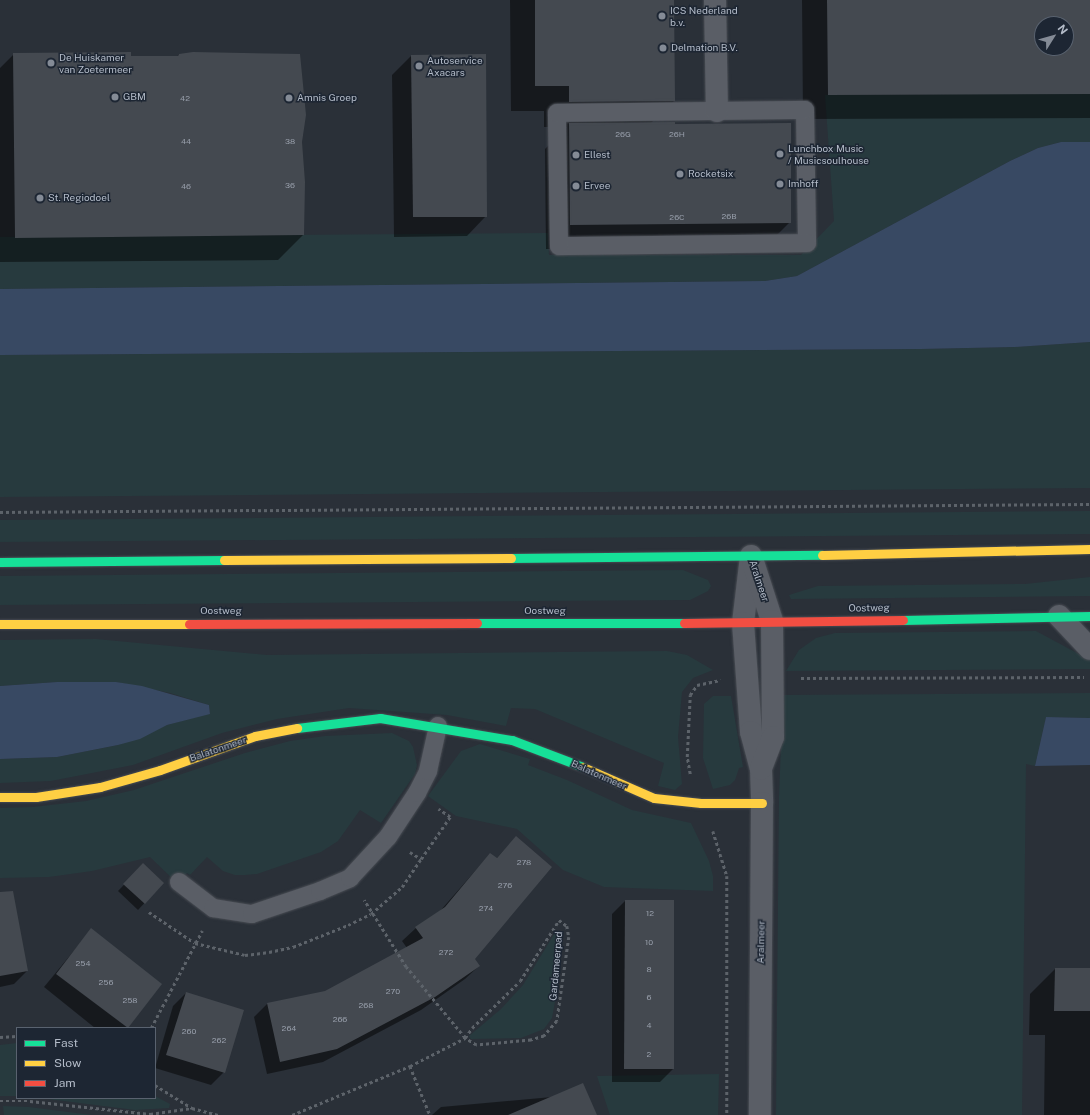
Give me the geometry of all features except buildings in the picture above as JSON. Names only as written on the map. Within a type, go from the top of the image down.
[{"type":"main road","points":[[0,562],[751,556],[1090,549]]},
{"type":"main road","name":"Oostweg","points":[[0,624],[743,623],[772,621],[1090,616]]},
{"type":"main road","name":"Balatonmeer","points":[[0,797],[36,797],[100,787],[160,770],[255,736],[314,724],[380,718],[438,726],[512,740],[587,768],[654,798],[701,804],[762,804]]},
{"type":"street","points":[[715,0],[717,111]]},
{"type":"street","name":"Aralmeer","points":[[751,556],[772,621],[774,680],[773,737],[761,769]]},
{"type":"street","name":"Aralmeer","points":[[751,556],[743,623],[751,732],[761,769],[760,1115]]},
{"type":"street","points":[[1059,616],[1090,649]]},
{"type":"lane","points":[[805,110],[807,243],[559,246],[557,113],[717,111],[805,110]]},
{"type":"lane","points":[[179,882],[213,908],[252,914],[320,892],[350,878],[388,837],[417,793],[428,771],[438,726]]},
{"type":"path","points":[[0,512],[1090,504]]},
{"type":"path","points":[[774,680],[1090,677]]},
{"type":"path","points":[[727,1115],[727,876],[718,844],[692,781],[687,757],[690,695],[697,686],[708,681],[746,680]]},
{"type":"path","points":[[350,878],[406,968],[465,1038]]},
{"type":"path","points":[[152,1027],[213,908]]},
{"type":"path","name":"Gardameerpad","points":[[292,1115],[410,1066],[465,1038],[472,1028],[500,1003],[520,981],[537,958],[554,926],[559,920],[564,922],[569,937],[560,1012],[553,1028],[544,1036],[531,1040],[476,1045],[465,1038]]},
{"type":"path","points":[[0,1037],[16,1036]]},
{"type":"path","points":[[410,1066],[430,1115]]},
{"type":"path","points":[[156,1086],[192,1108],[218,1115]]},
{"type":"path","points":[[0,1101],[30,1101],[150,1115],[192,1108]]},
{"type":"green space","points":[[1090,93],[1090,142],[1061,142],[1038,148],[1010,161],[797,276],[765,281],[0,289],[0,237],[548,233],[549,255],[801,255],[834,221],[825,95]]},
{"type":"green space","points":[[1090,342],[1090,488],[0,497],[0,355],[921,349],[1015,347]]},
{"type":"green space","points":[[1090,511],[1090,534],[0,542],[0,520]]},
{"type":"green space","points":[[683,570],[708,580],[711,586],[708,591],[690,600],[0,605],[0,576]]},
{"type":"green space","points":[[1090,577],[1090,596],[791,599],[789,595],[818,586],[1025,584]]},
{"type":"green space","points":[[1036,631],[1090,660],[1090,669],[786,671],[799,650],[816,638],[835,633]]},
{"type":"green space","points":[[96,639],[267,655],[667,651],[687,655],[713,670],[693,678],[682,692],[678,737],[682,784],[675,790],[658,786],[664,763],[535,709],[511,708],[506,726],[447,715],[349,708],[277,719],[222,733],[133,765],[51,781],[0,783],[0,759],[57,757],[118,745],[167,725],[210,713],[209,705],[170,693],[116,682],[57,682],[0,686],[0,640]]},
{"type":"green space","points":[[1090,693],[1090,718],[1046,717],[1035,766],[1026,764],[1022,1115],[776,1115],[779,797],[783,695]]},
{"type":"green space","points":[[713,696],[731,696],[743,767],[739,768],[735,780],[730,785],[713,789],[703,758],[704,704]]},
{"type":"green space","points":[[392,733],[409,741],[413,747],[417,765],[415,774],[381,823],[360,810],[338,841],[321,852],[257,874],[245,875],[235,875],[223,871],[207,857],[190,875],[187,873],[177,883],[150,857],[92,871],[49,877],[0,878],[0,808],[33,807],[86,801],[134,790],[245,753],[290,741],[325,736]]},
{"type":"green space","points":[[480,744],[530,759],[528,765],[567,780],[632,810],[691,823],[709,861],[713,876],[713,891],[604,887],[563,870],[517,829],[456,816],[428,796],[461,751]]},
{"type":"green space","points":[[556,931],[562,932],[560,974],[552,1018],[544,1029],[521,1038],[471,1039],[469,1036],[501,1009],[523,985]]},
{"type":"green space","points":[[16,1043],[16,1096],[0,1096],[0,1045]]},
{"type":"green space","points":[[719,1074],[718,1115],[610,1115],[597,1076]]},
{"type":"green space","points":[[156,1097],[170,1104],[169,1108],[135,1110],[48,1099],[156,1099]]},
{"type":"green space","points":[[3,1106],[29,1107],[92,1115],[4,1115]]},
{"type":"water","points":[[1061,142],[1090,142],[1090,342],[1015,347],[921,349],[0,355],[0,289],[765,281],[797,276],[1010,161],[1038,148]]},
{"type":"water","points":[[57,682],[116,682],[142,686],[209,705],[210,714],[167,725],[140,739],[118,745],[57,757],[0,759],[0,686]]},
{"type":"water","points":[[1046,717],[1090,718],[1090,765],[1035,766]]},
{"type":"traffic: fast","points":[[511,558],[822,555]]},
{"type":"traffic: fast","points":[[0,562],[224,560]]},
{"type":"traffic: fast","points":[[903,620],[1090,616]]},
{"type":"traffic: fast","points":[[477,623],[684,623]]},
{"type":"traffic: fast","points":[[297,728],[380,718],[512,740],[583,767]]},
{"type":"traffic: slow","points":[[822,555],[1090,549]]},
{"type":"traffic: slow","points":[[224,560],[511,558]]},
{"type":"traffic: slow","points":[[0,624],[189,624]]},
{"type":"traffic: slow","points":[[0,797],[36,797],[100,787],[160,770],[255,736],[297,728]]},
{"type":"traffic: slow","points":[[583,767],[654,798],[701,803],[762,803]]},
{"type":"traffic: jam","points":[[684,623],[903,620]]},
{"type":"traffic: jam","points":[[189,624],[477,623]]},
{"type":"place","name":"ICS Nederland b.v.","points":[[662,16]]},
{"type":"place","name":"Delmation B.V.","points":[[663,48]]},
{"type":"place","name":"De Huiskamer van Zoetermeer","points":[[51,63]]},
{"type":"place","name":"Autoservice Axacars","points":[[419,66]]},
{"type":"place","name":"GBM","points":[[115,97]]},
{"type":"place","name":"Amnis Groep","points":[[289,98]]},
{"type":"place","name":"Lunchbox Music / Musicsoulhouse","points":[[780,154]]},
{"type":"place","name":"Ellest","points":[[576,155]]},
{"type":"place","name":"Rocketsix","points":[[680,174]]},
{"type":"place","name":"Imhoff","points":[[780,184]]},
{"type":"place","name":"Ervee","points":[[576,186]]},
{"type":"place","name":"St. Regiodoel","points":[[40,198]]}]
